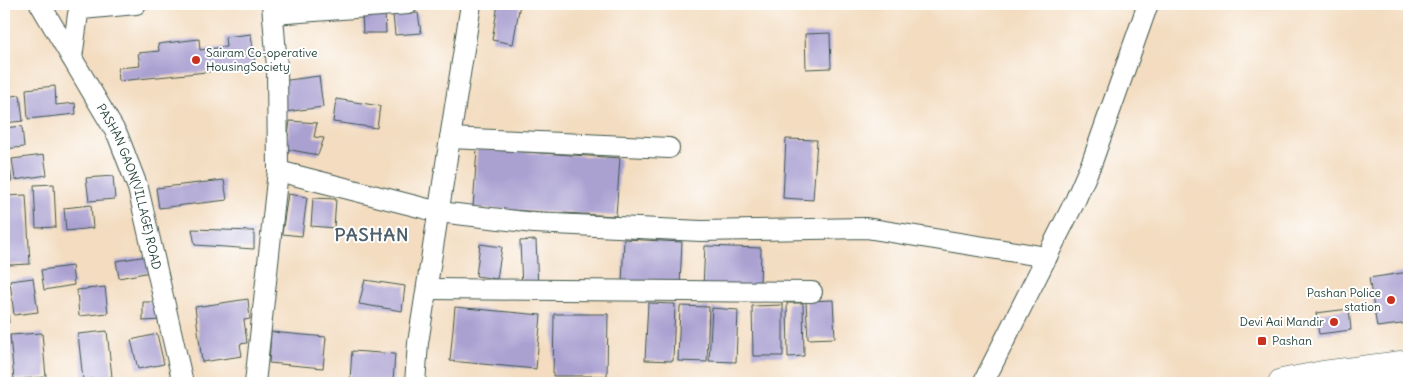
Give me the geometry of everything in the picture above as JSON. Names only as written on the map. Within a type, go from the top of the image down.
[{"type":"main road","points":[[1282,383],[1323,375],[1409,364]]},
{"type":"street","name":"PASHAN GAON(VILLAGE) ROAD","points":[[40,4],[48,21],[118,136],[138,188],[183,383]]},
{"type":"street","points":[[72,58],[78,14],[82,9],[136,4]]},
{"type":"street","points":[[255,383],[278,171],[273,9],[408,4]]},
{"type":"street","points":[[415,383],[427,289],[472,4]]},
{"type":"street","points":[[983,383],[1047,257],[1092,162],[1148,4]]},
{"type":"street","points":[[450,138],[669,148]]},
{"type":"street","points":[[278,171],[439,212],[534,223],[701,231],[866,228],[1047,257]]},
{"type":"street","points":[[427,289],[812,292]]},
{"type":"building","points":[[498,4],[520,4],[513,44],[492,40]]},
{"type":"building","points":[[817,4],[836,4],[837,5],[818,7]]},
{"type":"building","points":[[362,12],[385,12],[386,33],[363,33]]},
{"type":"building","points":[[418,13],[421,33],[395,35],[393,15]]},
{"type":"building","points":[[830,33],[831,68],[806,69],[805,34]]},
{"type":"building","name":"Sairam Co-operative HousingSociety","points":[[251,34],[255,67],[119,81],[118,68],[140,66],[138,53],[159,51],[158,44],[199,39],[200,50],[226,47],[225,37]]},
{"type":"building","points":[[319,76],[323,107],[285,112],[281,81]]},
{"type":"building","points":[[55,86],[56,105],[75,103],[76,114],[28,119],[26,89]]},
{"type":"building","points":[[20,95],[23,121],[4,123],[4,97]]},
{"type":"building","points":[[336,99],[380,106],[377,128],[333,122]]},
{"type":"building","points":[[290,121],[317,123],[314,137],[324,138],[318,155],[286,149]]},
{"type":"building","points":[[22,126],[24,147],[4,149],[4,128]]},
{"type":"building","points":[[786,139],[817,140],[813,200],[783,198]]},
{"type":"building","points":[[477,149],[620,158],[616,216],[473,208]]},
{"type":"building","points":[[44,155],[47,175],[15,180],[12,159]]},
{"type":"building","points":[[4,163],[9,163],[12,181],[4,182]]},
{"type":"building","points":[[113,176],[115,199],[89,201],[86,178]]},
{"type":"building","points":[[224,180],[227,200],[159,208],[156,188]]},
{"type":"building","points":[[54,184],[56,227],[36,228],[34,185]]},
{"type":"building","points":[[288,194],[307,197],[302,236],[282,234]]},
{"type":"building","points":[[26,195],[30,264],[9,265],[4,196]]},
{"type":"building","points":[[313,198],[336,199],[334,228],[311,226]]},
{"type":"building","points":[[91,205],[93,228],[66,231],[64,208]]},
{"type":"building","points":[[192,229],[254,231],[254,249],[195,245]]},
{"type":"building","points":[[624,239],[682,242],[680,285],[622,283]]},
{"type":"building","points":[[536,240],[538,289],[522,289],[520,241]]},
{"type":"building","points":[[480,244],[502,247],[497,279],[476,276]]},
{"type":"building","points":[[705,246],[761,248],[760,288],[703,287]]},
{"type":"building","points":[[147,256],[150,272],[119,278],[116,261]]},
{"type":"building","points":[[4,265],[9,323],[4,323]]},
{"type":"building","points":[[72,266],[74,285],[44,290],[41,270]]},
{"type":"building","name":"Pashan Police station","points":[[1409,272],[1409,323],[1377,327],[1369,278]]},
{"type":"building","points":[[33,278],[38,312],[14,315],[10,281]]},
{"type":"building","points":[[365,280],[405,286],[402,311],[359,304]]},
{"type":"building","points":[[105,287],[108,313],[79,316],[77,290]]},
{"type":"building","points":[[248,299],[250,319],[244,320],[247,343],[240,344],[242,356],[202,362],[195,307]]},
{"type":"building","points":[[833,300],[835,338],[808,339],[806,301]]},
{"type":"building","points":[[143,302],[162,302],[163,320],[143,321]]},
{"type":"building","points":[[648,303],[675,304],[673,361],[645,360]]},
{"type":"building","points":[[787,303],[803,303],[804,356],[788,357]]},
{"type":"building","points":[[783,305],[783,356],[753,356],[752,306]]},
{"type":"building","points":[[680,306],[709,307],[707,362],[678,361]]},
{"type":"building","points":[[455,307],[541,315],[536,369],[450,361]]},
{"type":"building","points":[[712,308],[738,310],[736,362],[709,361]]},
{"type":"building","name":"Devi Aai Mandir","points":[[1349,309],[1351,330],[1319,334],[1316,313]]},
{"type":"building","points":[[554,314],[608,314],[607,376],[553,376]]},
{"type":"building","points":[[107,331],[112,377],[83,380],[78,334]]},
{"type":"building","points":[[271,332],[326,337],[323,368],[269,363]]},
{"type":"building","points":[[42,333],[46,377],[14,380],[10,335]]},
{"type":"building","points":[[157,334],[164,364],[138,369],[131,340]]},
{"type":"building","points":[[4,339],[7,364],[4,364]]},
{"type":"building","points":[[352,351],[395,354],[393,382],[350,379]]},
{"type":"place","name":"Sairam Co-operative HousingSociety","points":[[196,60]]},
{"type":"place","name":"Pashan Police station","points":[[1391,300]]},
{"type":"place","name":"Devi Aai Mandir","points":[[1334,322]]},
{"type":"place","name":"Pashan","points":[[1262,341]]},
{"type":"district","name":"PASHAN","points":[[372,235]]}]
